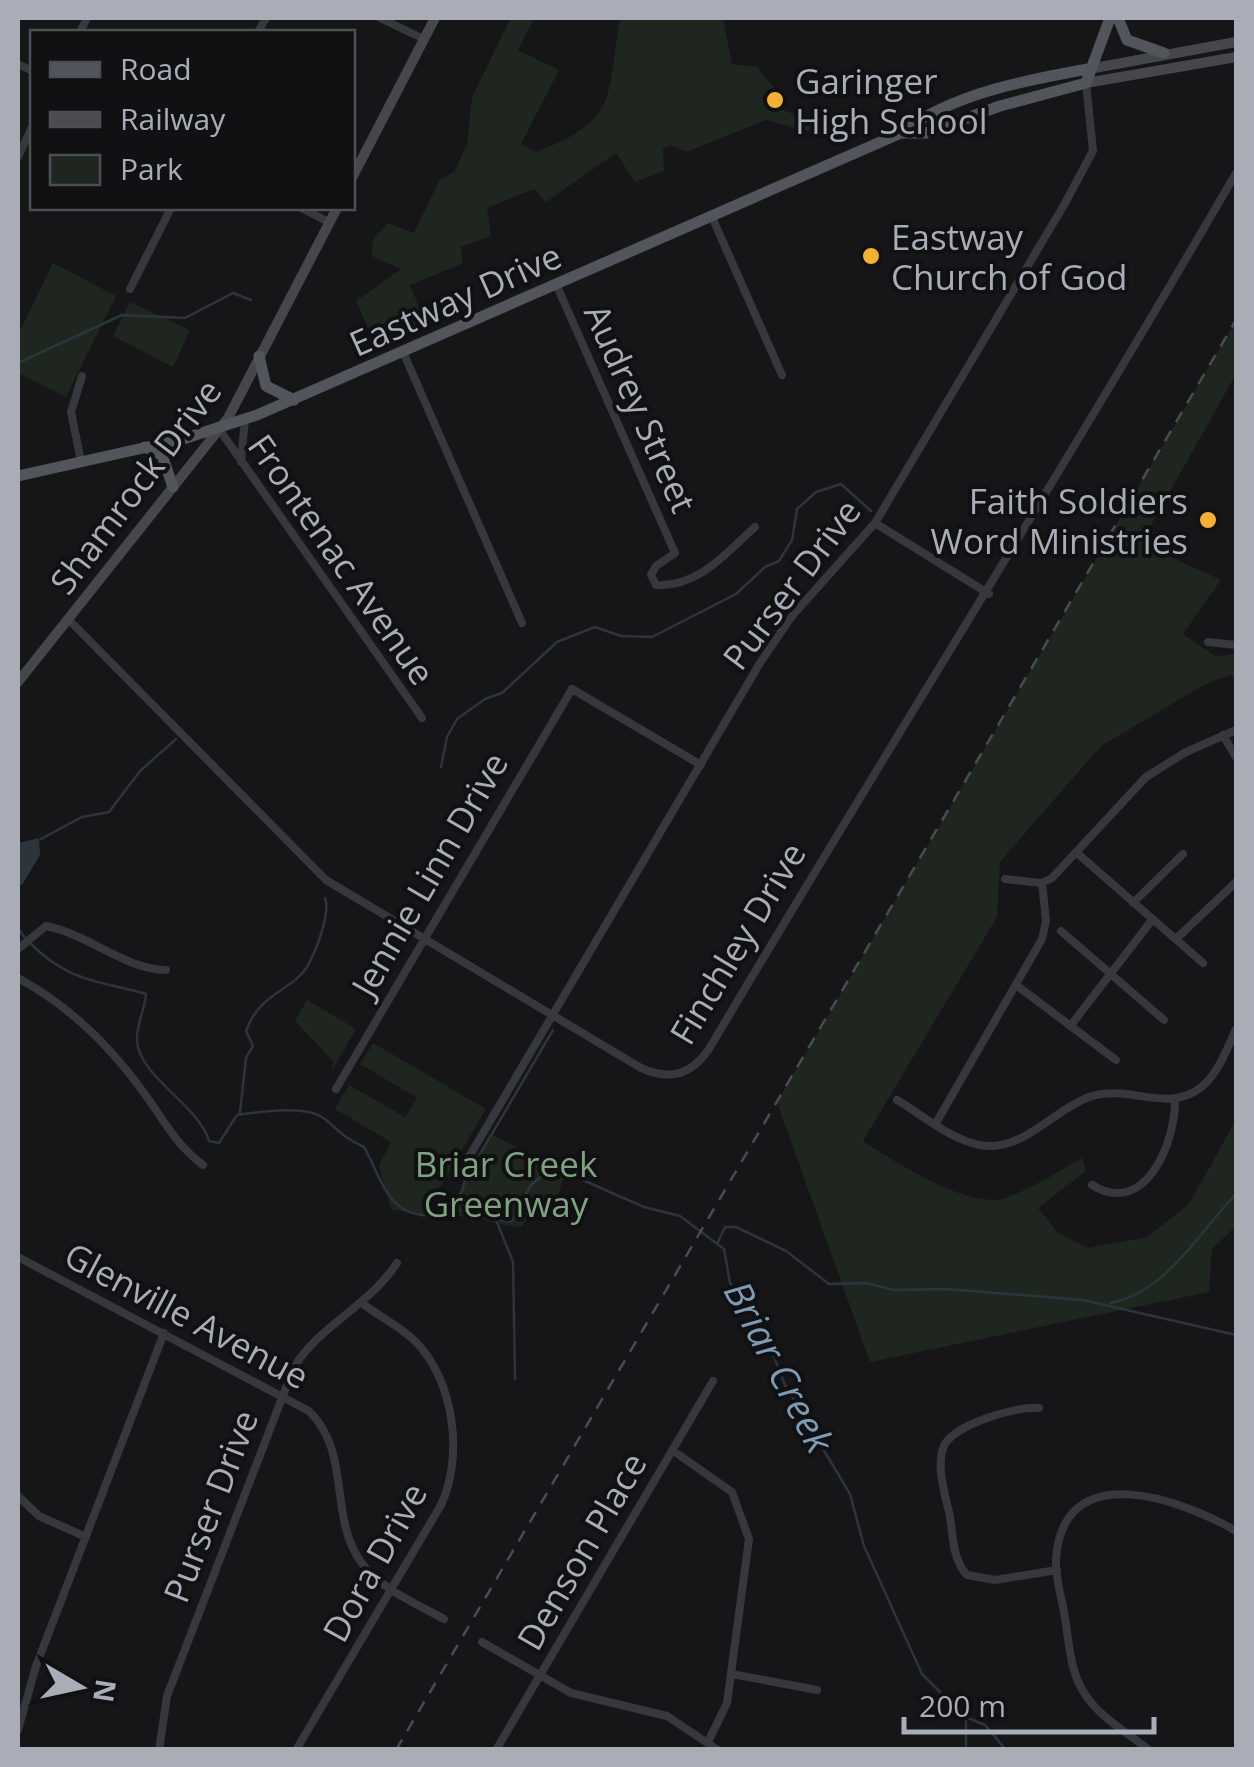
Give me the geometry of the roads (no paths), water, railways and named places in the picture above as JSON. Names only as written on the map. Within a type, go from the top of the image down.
[{"type":"main road","points":[[1086,83],[1110,18]]},
{"type":"main road","points":[[1118,18],[1128,40],[1164,53]]},
{"type":"main road","name":"Eastway Drive","points":[[18,476],[219,429],[294,400],[894,135],[920,117],[995,90],[1088,69]]},
{"type":"main road","name":"Eastway Drive","points":[[894,135],[926,133],[1000,106],[1086,83]]},
{"type":"main road","points":[[259,356],[266,386],[294,400]]},
{"type":"main road","points":[[144,447],[162,456],[173,487]]},
{"type":"street","points":[[380,18],[424,39]]},
{"type":"street","points":[[355,172],[436,18]]},
{"type":"street","name":"Eastway Drive","points":[[1088,69],[1236,42]]},
{"type":"street","name":"Eastway Drive","points":[[1086,83],[1236,57]]},
{"type":"street","name":"Purser Drive","points":[[466,1162],[776,638],[875,523],[1090,159],[1094,137],[1086,83]]},
{"type":"street","points":[[18,157],[30,131]]},
{"type":"street","name":"Finchley Drive","points":[[68,619],[326,880],[650,1072],[673,1076],[694,1067],[920,694],[988,594],[1236,172]]},
{"type":"street","points":[[130,289],[170,210]]},
{"type":"street","points":[[305,210],[329,222]]},
{"type":"street","name":"Shamrock Drive","points":[[18,682],[219,429],[336,210]]},
{"type":"street","points":[[710,216],[782,375]]},
{"type":"street","name":"Audrey Street","points":[[556,284],[675,553],[656,566],[651,575],[656,585],[673,586],[698,576],[755,528]]},
{"type":"street","points":[[403,352],[522,623]]},
{"type":"street","points":[[81,461],[71,412],[82,376]]},
{"type":"street","points":[[242,462],[245,419]]},
{"type":"street","name":"Frontenac Avenue","points":[[219,429],[422,718]]},
{"type":"street","points":[[875,523],[988,594]]},
{"type":"street","points":[[1208,642],[1236,645]]},
{"type":"street","name":"Jennie Linn Drive","points":[[336,1089],[572,689],[701,765]]},
{"type":"street","points":[[1005,879],[1042,883],[1060,873],[1146,776],[1236,730]]},
{"type":"street","points":[[1223,735],[1236,757]]},
{"type":"street","points":[[1077,853],[1203,963]]},
{"type":"street","points":[[1134,903],[1183,854]]},
{"type":"street","points":[[1176,939],[1236,882]]},
{"type":"street","points":[[936,1123],[1045,930],[1042,883]]},
{"type":"street","points":[[1070,1026],[1152,920]]},
{"type":"street","points":[[20,947],[41,927],[53,928],[83,936],[134,964],[166,970]]},
{"type":"street","points":[[1061,930],[1164,1020]]},
{"type":"street","points":[[18,978],[90,1030],[144,1093],[168,1134],[202,1165]]},
{"type":"street","points":[[1016,986],[1116,1060]]},
{"type":"street","points":[[897,1100],[966,1141],[994,1146],[1016,1139],[1092,1096],[1120,1094],[1175,1099],[1207,1083],[1236,1030]]},
{"type":"street","points":[[1092,1185],[1108,1193],[1123,1193],[1153,1173],[1168,1147],[1175,1099]]},
{"type":"street","name":"Glenville Avenue","points":[[18,1257],[309,1411],[327,1434],[335,1453],[350,1543],[366,1569],[444,1619]]},
{"type":"street","name":"Purser Drive","points":[[159,1750],[167,1696],[282,1394],[307,1347],[363,1304],[398,1264]]},
{"type":"street","name":"Dora Drive","points":[[296,1750],[446,1494],[452,1444],[444,1390],[432,1362],[406,1333],[363,1304]]},
{"type":"street","points":[[18,1730],[36,1666],[164,1333]]},
{"type":"street","name":"Denson Place","points":[[496,1750],[713,1380]]},
{"type":"street","points":[[1038,1408],[1006,1411],[954,1434],[942,1451],[941,1468],[957,1557],[967,1575],[984,1581],[1057,1570]]},
{"type":"street","points":[[672,1450],[720,1480],[740,1504],[747,1525],[732,1674],[725,1711],[708,1742]]},
{"type":"street","points":[[1149,1750],[1104,1714],[1082,1690],[1057,1570],[1058,1547],[1068,1523],[1087,1504],[1109,1495],[1164,1498],[1236,1531]]},
{"type":"street","points":[[18,1496],[39,1516],[86,1536]]},
{"type":"street","points":[[482,1642],[584,1698],[668,1716],[718,1750]]},
{"type":"street","points":[[732,1674],[817,1690]]},
{"type":"waterway","points":[[18,363],[122,315],[185,318],[233,293],[251,300]]},
{"type":"waterway","points":[[441,767],[447,737],[457,719],[485,699],[502,693],[557,642],[595,627],[621,636],[652,637],[736,594],[765,567],[779,561],[792,540],[797,509],[816,492],[841,484],[871,511]]},
{"type":"waterway","points":[[41,839],[82,817],[109,812],[140,771],[176,739]]},
{"type":"waterway","points":[[240,1113],[246,1058],[253,1046],[246,1031],[260,1008],[307,967],[324,923],[325,898]]},
{"type":"waterway","name":"Briar Creek","points":[[18,928],[25,938]]},
{"type":"waterway","name":"Briar Creek","points":[[30,943],[71,973],[146,994],[137,1035],[141,1054],[158,1079],[194,1115],[209,1141],[219,1143],[237,1115],[282,1110],[317,1114],[364,1147],[391,1198],[409,1212],[426,1215],[459,1210],[512,1221],[531,1185],[545,1173],[578,1178],[644,1207],[680,1216],[724,1249],[730,1283],[762,1326],[785,1385],[850,1494],[864,1546],[922,1674],[966,1718]]},
{"type":"waterway","points":[[456,1208],[466,1178],[553,1030]]},
{"type":"waterway","points":[[1110,1303],[1149,1287],[1165,1274],[1236,1194]]},
{"type":"waterway","points":[[497,1222],[513,1262],[515,1379]]},
{"type":"waterway","points":[[718,1242],[725,1227],[736,1227],[786,1251],[829,1284],[866,1283],[894,1290],[946,1289],[1083,1300],[1236,1335]]},
{"type":"waterway","points":[[968,1718],[985,1725],[1006,1750]]},
{"type":"waterway","points":[[966,1721],[966,1750]]},
{"type":"railway","points":[[396,1750],[1236,320]]},
{"type":"place","name":"Garinger High School","points":[[775,100]]},
{"type":"place","name":"Eastway Church of God","points":[[871,256]]},
{"type":"place","name":"Faith Soldiers Word Ministries","points":[[1208,520]]},
{"type":"park label","name":"Briar Creek Greenway","points":[[506,1183]]}]
